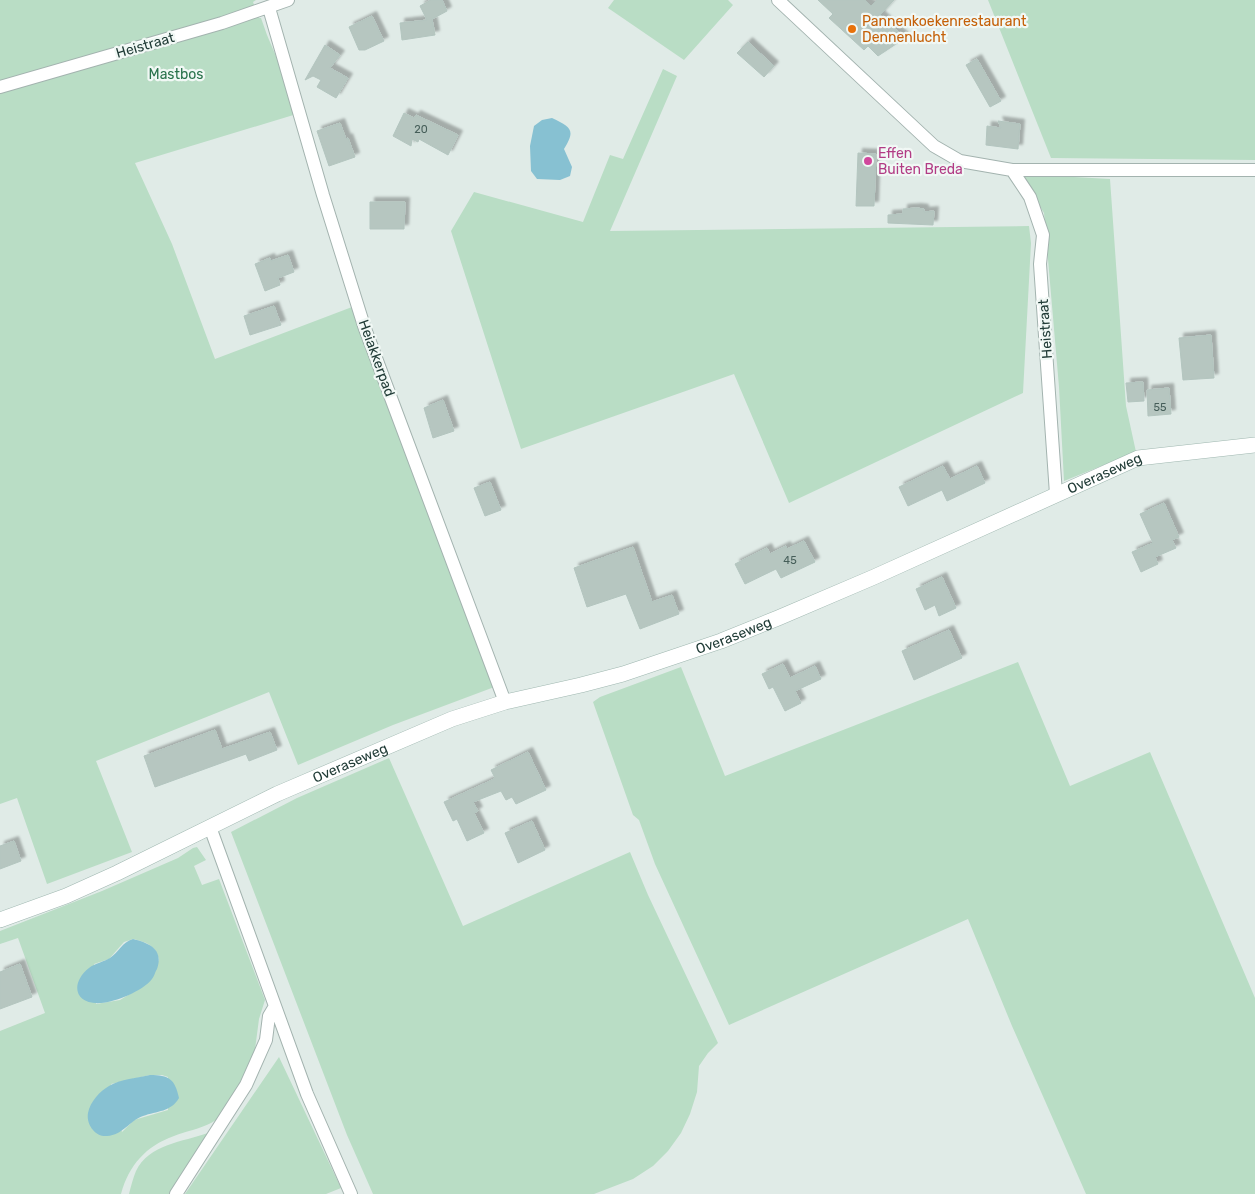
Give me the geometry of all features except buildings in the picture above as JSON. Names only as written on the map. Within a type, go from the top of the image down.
[{"type":"street","name":"Heistraat","points":[[0,87],[222,24],[288,0]]},
{"type":"street","points":[[778,0],[934,146],[960,161],[1012,170],[1255,170]]},
{"type":"street","name":"Heiakkerpad","points":[[268,8],[364,326],[505,702]]},
{"type":"street","name":"Heistraat","points":[[1012,170],[1030,197],[1043,235],[1040,264],[1056,494]]},
{"type":"street","name":"Overaseweg","points":[[0,920],[75,892],[277,794],[452,719],[505,702],[622,674],[721,641],[874,577],[1138,458],[1255,445]]},
{"type":"street","points":[[210,827],[307,1094],[351,1194]]},
{"type":"street","points":[[176,1194],[246,1085],[266,1040],[269,1016],[275,1006]]},
{"type":"green space","name":"Mastbos","points":[[0,0],[256,0],[253,2],[259,18],[261,18],[300,113],[135,163],[172,244],[215,359],[352,307],[497,686],[393,725],[298,765],[269,692],[96,761],[132,852],[47,884],[17,798],[0,804]]},
{"type":"green space","points":[[614,0],[728,0],[733,5],[684,60],[608,8]]},
{"type":"green space","points":[[988,0],[1255,0],[1255,160],[1051,158]]},
{"type":"green space","points":[[663,69],[677,76],[610,231],[1029,226],[1031,243],[1023,393],[789,503],[734,374],[521,449],[451,231],[474,192],[583,222],[610,155],[623,159]]},
{"type":"green space","points":[[1020,174],[1110,179],[1126,406],[1136,452],[1064,481],[1059,387],[1044,213]]},
{"type":"green space","points":[[1018,662],[1070,786],[1150,752],[1255,998],[1255,1194],[1086,1194],[1012,1026],[968,919],[729,1025],[655,864],[639,820],[633,815],[593,702],[600,697],[681,667],[725,776]]},
{"type":"green space","points":[[389,758],[463,926],[630,852],[648,895],[718,1043],[699,1066],[697,1092],[681,1133],[668,1151],[653,1166],[633,1179],[594,1194],[373,1194],[347,1135],[231,832],[297,798]]},
{"type":"green space","points":[[197,847],[206,860],[194,866],[202,885],[219,879],[265,1000],[259,1019],[254,1057],[238,1088],[216,1120],[202,1127],[164,1140],[147,1151],[129,1174],[121,1194],[0,1194],[0,1031],[45,1013],[18,938],[0,944],[0,931],[102,891],[178,858]],"holes":[[[133,939],[150,945],[156,951],[159,960],[143,986],[120,1000],[96,1004],[94,964],[109,959],[124,942]],[[150,1075],[168,1077],[168,1110],[134,1120],[122,1132],[111,1084]]]},
{"type":"green space","points":[[279,1057],[341,1188],[326,1194],[185,1194]]},
{"type":"green space","points":[[208,1133],[209,1135],[169,1194],[129,1194],[136,1171],[149,1155],[168,1145]]},
{"type":"water","points":[[552,118],[564,124],[570,130],[570,137],[564,149],[572,167],[570,176],[560,180],[537,179],[531,171],[530,146],[534,126],[542,120]]},
{"type":"water","points":[[133,939],[149,945],[157,952],[159,962],[152,979],[136,992],[114,1001],[92,1003],[80,997],[77,986],[83,974],[91,966],[113,956],[126,942]]},
{"type":"water","points":[[150,1075],[166,1077],[173,1082],[179,1098],[176,1103],[168,1109],[138,1118],[122,1131],[113,1135],[103,1136],[92,1129],[88,1121],[88,1113],[93,1101],[102,1091],[118,1082]]},
{"type":"place","name":"Pannenkoekenrestaurant Dennenlucht","points":[[852,29]]},
{"type":"place","name":"Effen Buiten Breda","points":[[868,161]]}]
